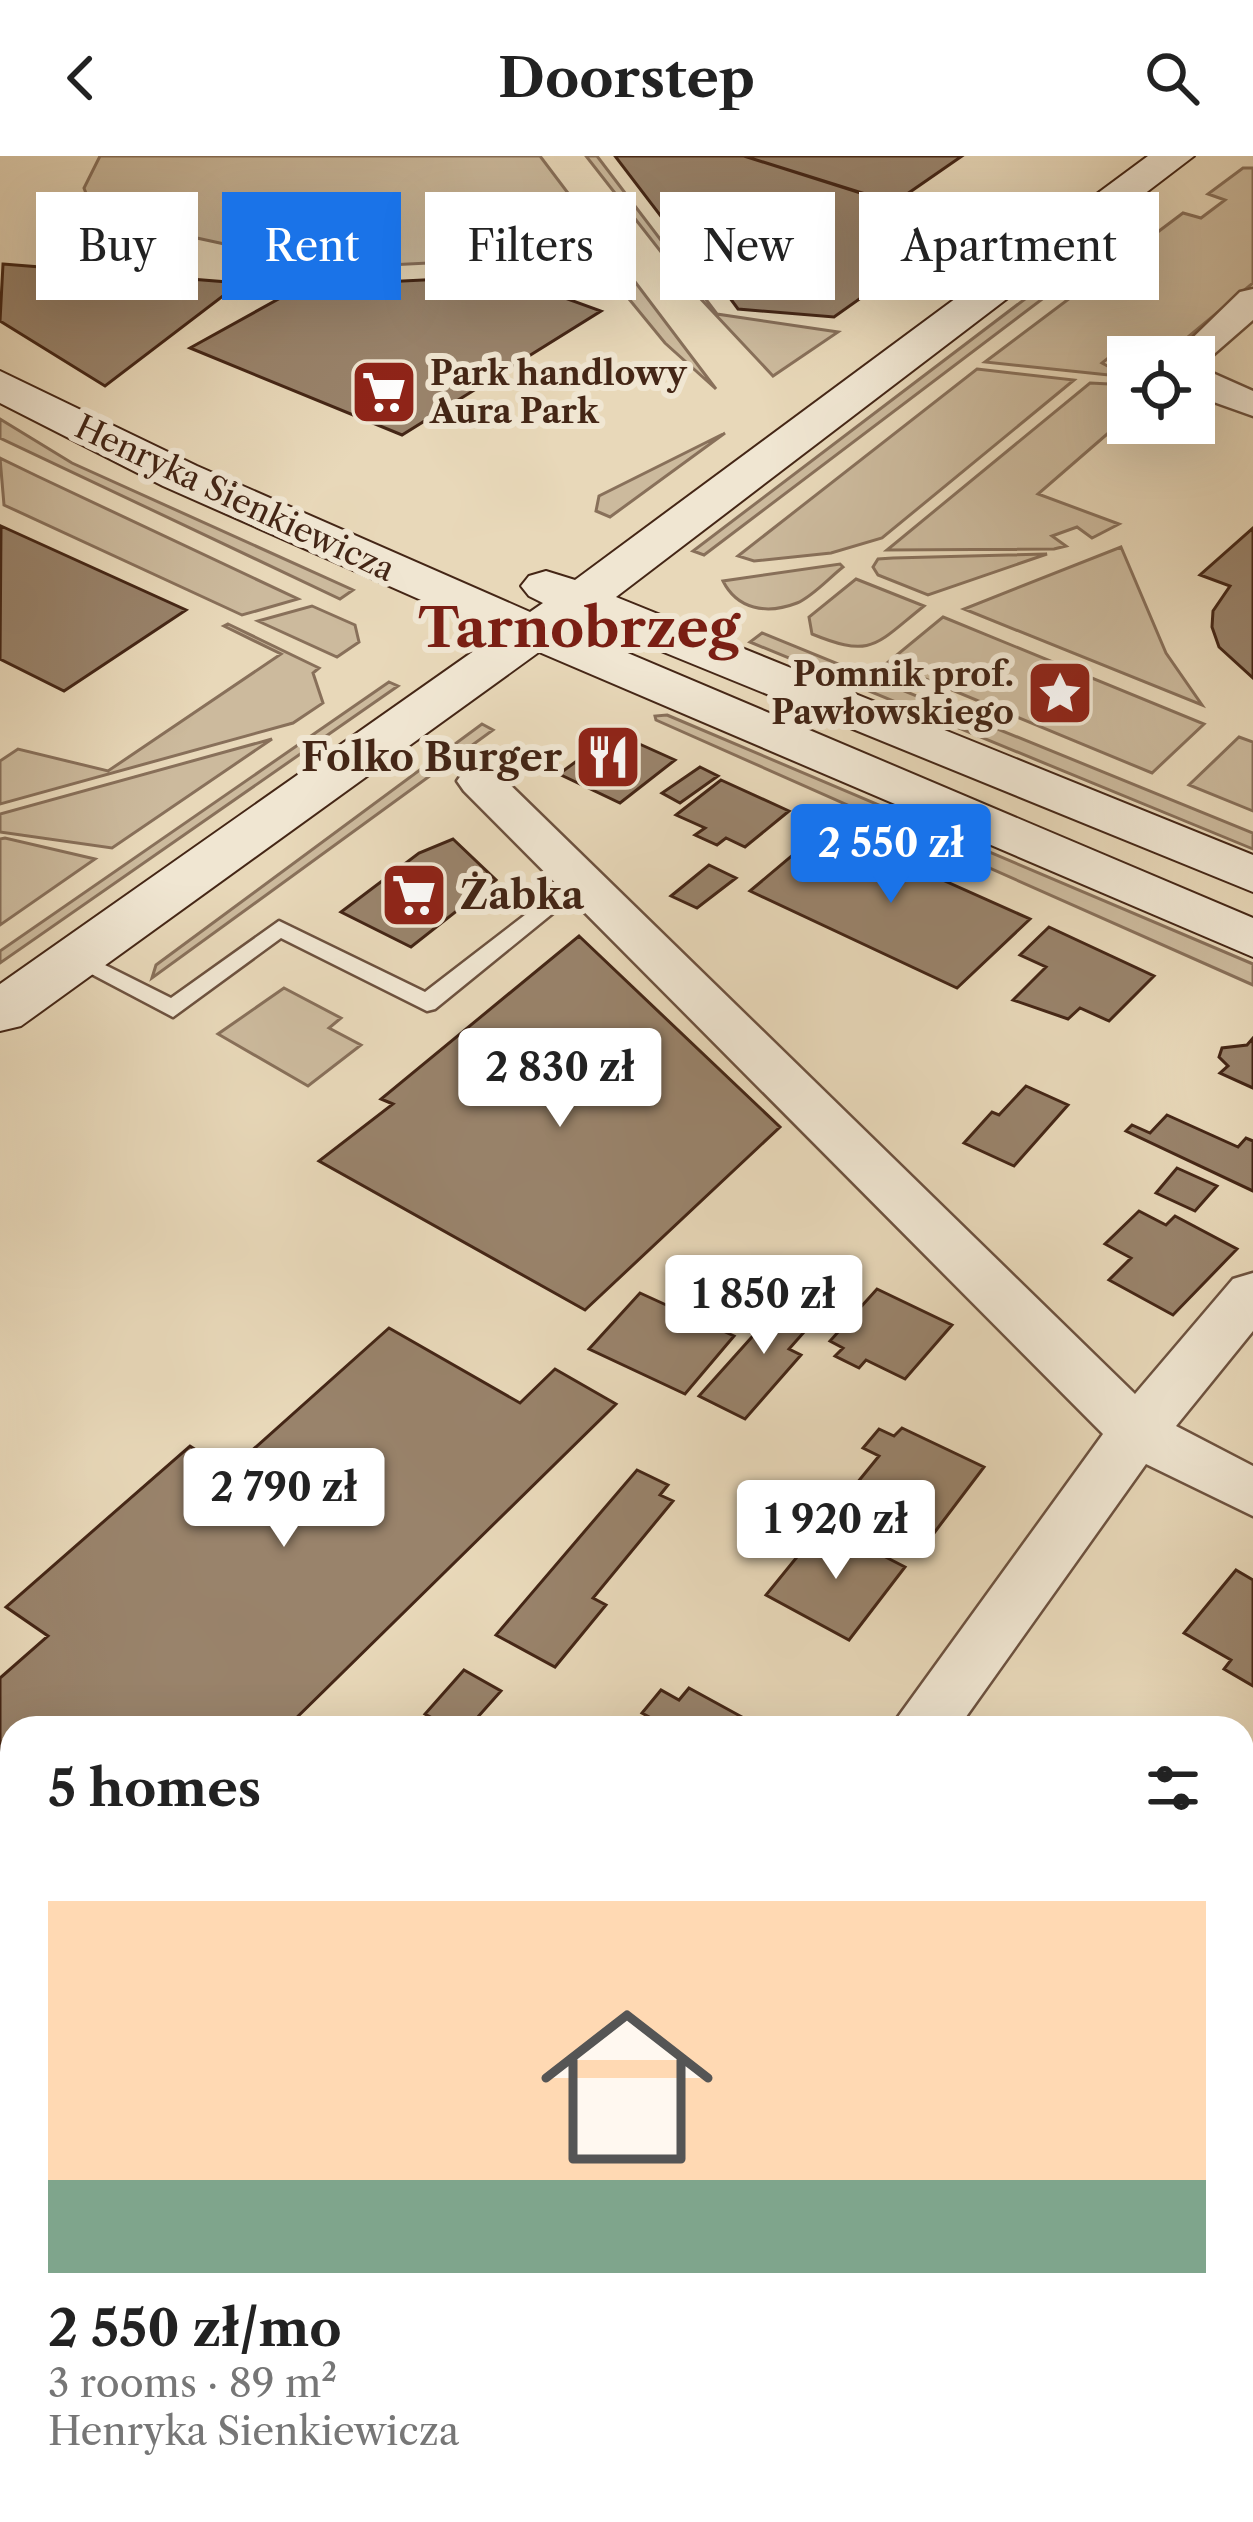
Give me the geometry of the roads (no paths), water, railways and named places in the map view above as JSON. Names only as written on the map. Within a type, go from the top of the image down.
[{"type":"street","points":[[0,1012],[581,599],[1174,156]]},
{"type":"street","points":[[1214,336],[1253,300]]},
{"type":"street","name":"Henryka Sienkiewicza","points":[[6,390],[581,599],[1253,874]]},
{"type":"street","name":"Henryka Sienkiewicza","points":[[6,390],[180,476],[1253,939]]},
{"type":"street","points":[[1215,391],[1253,404]]},
{"type":"street","points":[[480,781],[1137,1432],[1253,1492]]},
{"type":"street","points":[[931,1716],[1137,1432],[1253,1293]]},
{"type":"lane","points":[[75,959],[173,1010],[280,928],[427,1003],[577,882]]},
{"type":"place","name":"Park handlowy Aura Park","points":[[384,392]]},
{"type":"place","name":"Pomnik prof. Pawłowskiego","points":[[1060,693]]},
{"type":"place","name":"Folko Burger","points":[[608,757]]},
{"type":"place","name":"Żabka","points":[[414,895]]},
{"type":"district","name":"Tarnobrzeg","points":[[579,628]]}]
